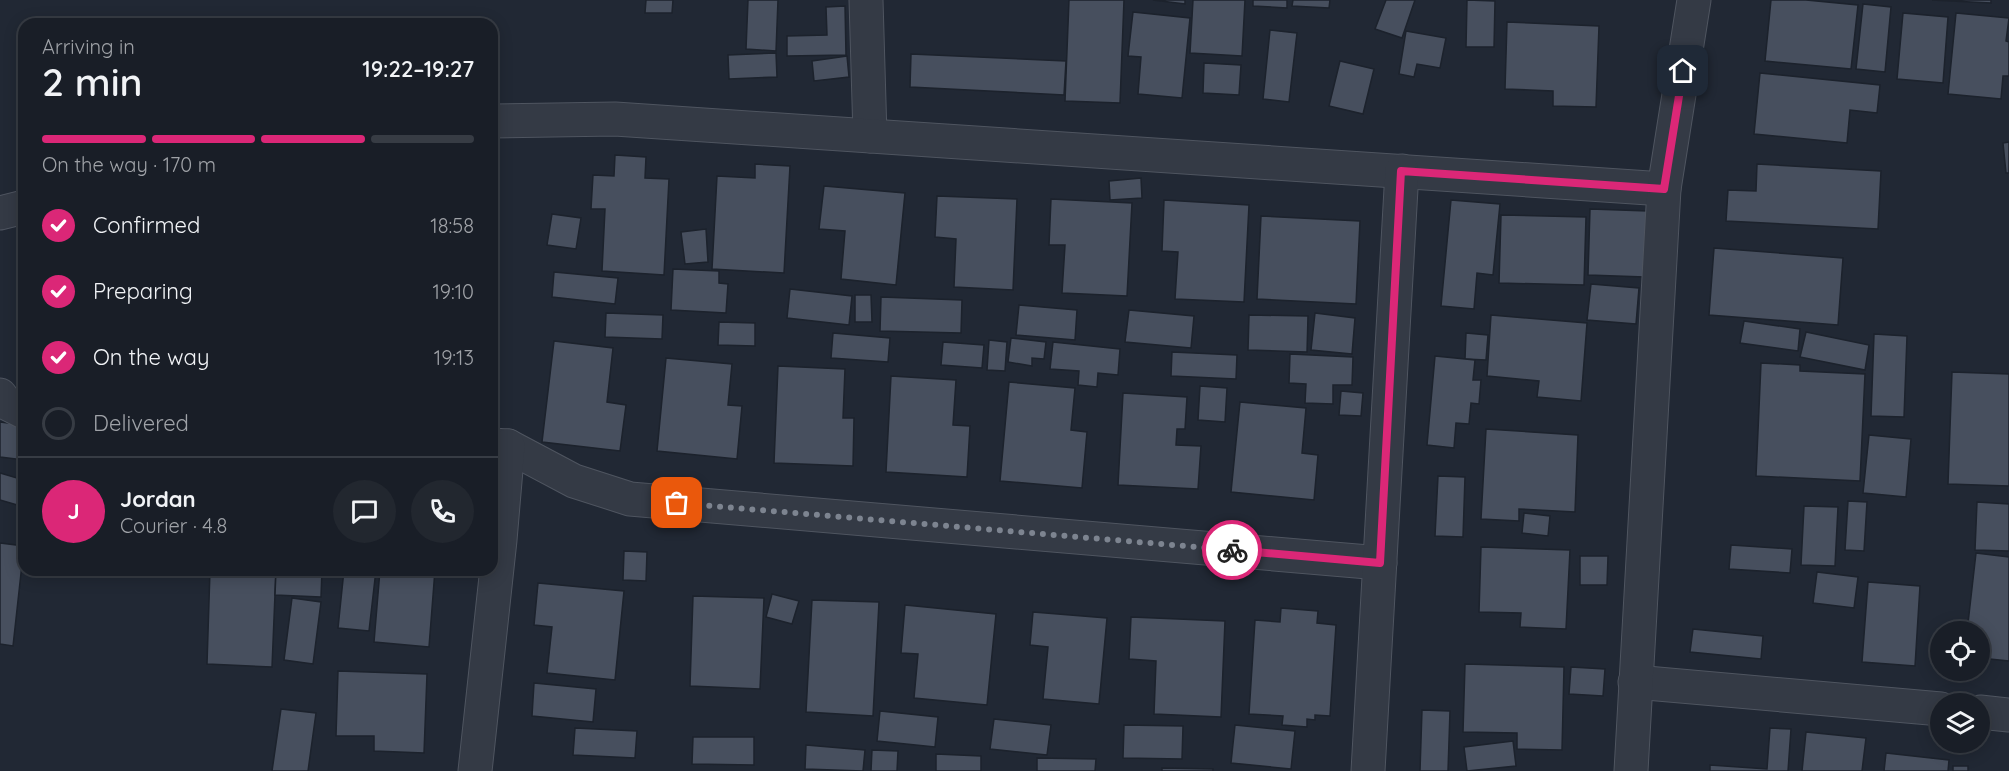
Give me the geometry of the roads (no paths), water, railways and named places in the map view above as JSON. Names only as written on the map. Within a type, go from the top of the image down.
[{"type":"street","points":[[866,0],[870,135]]},
{"type":"street","points":[[1631,771],[1664,189],[1694,0]]},
{"type":"street","points":[[498,121],[615,119],[1664,189]]},
{"type":"street","points":[[1368,771],[1401,171]]},
{"type":"street","points":[[0,213],[18,208]]},
{"type":"street","points":[[0,395],[6,403],[18,409]]},
{"type":"street","points":[[498,558],[500,446],[574,481],[630,499],[1380,563]]},
{"type":"street","points":[[475,771],[496,576]]},
{"type":"street","points":[[1635,682],[1930,708]]},
{"type":"street","points":[[1990,713],[2009,715]]}]
